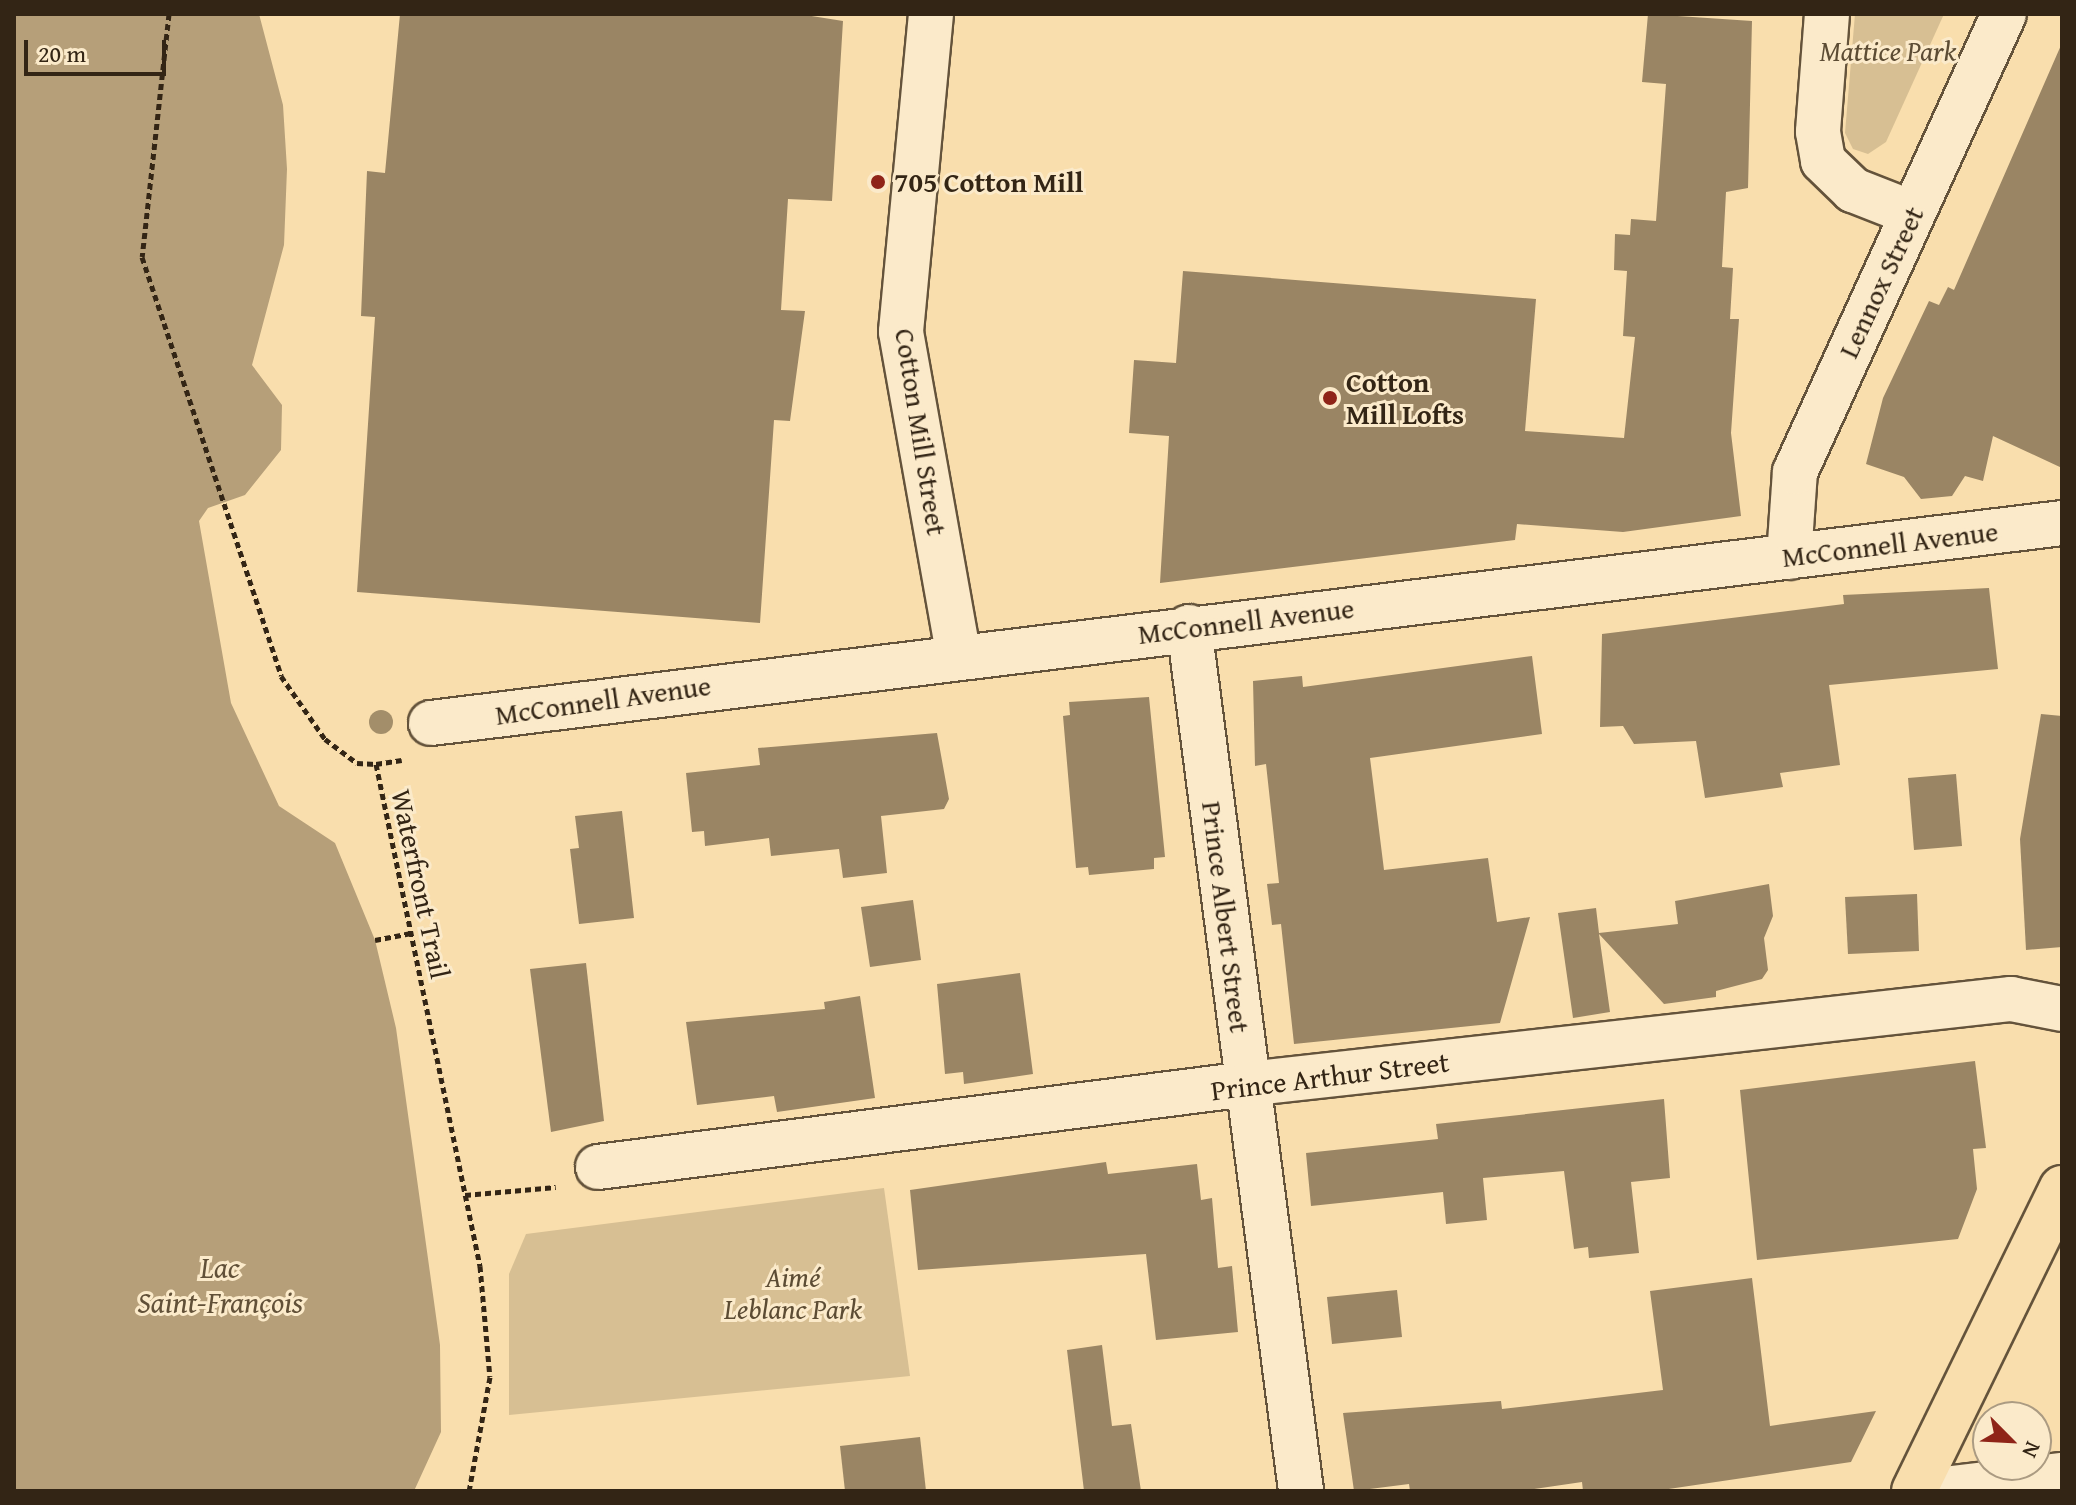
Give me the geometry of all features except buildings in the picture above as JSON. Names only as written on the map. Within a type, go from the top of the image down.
[{"type":"main road","points":[[1914,1491],[2062,1188]]},
{"type":"street","name":"Cotton Mill Street","points":[[931,14],[901,332],[959,657]]},
{"type":"street","points":[[1827,14],[1818,132],[1823,161],[1853,190],[1912,213]]},
{"type":"street","name":"Lennox Street","points":[[1789,557],[1795,472],[2004,14]]},
{"type":"street","name":"McConnell Avenue","points":[[431,723],[1189,627],[2062,523]]},
{"type":"street","name":"Prince Albert Street","points":[[1189,627],[1301,1491]]},
{"type":"street","name":"Prince Arthur Street","points":[[598,1167],[1247,1084],[2011,999],[2062,1009]]},
{"type":"street","points":[[1927,1491],[2062,1475]]},
{"type":"path","name":"Waterfront Trail","points":[[169,14],[142,257],[232,524],[261,630],[297,704],[335,748],[357,763],[376,764],[465,1195],[489,1337],[486,1423],[469,1491]]},
{"type":"path","points":[[375,940],[411,933]]},
{"type":"path","points":[[465,1195],[569,1186],[598,1167]]},
{"type":"green space","name":"Mattice Park","points":[[1855,14],[1944,14],[1886,142],[1868,154],[1853,149],[1845,133]]},
{"type":"green space","name":"Aimé Leblanc Park","points":[[884,1188],[910,1376],[509,1415],[509,1274],[526,1234]]},
{"type":"water","name":"Lac Saint-François","points":[[14,14],[259,14],[283,105],[287,169],[284,245],[252,365],[282,405],[281,450],[245,495],[208,508],[199,521],[231,703],[279,806],[335,843],[375,940],[396,1028],[440,1345],[441,1432],[414,1491],[14,1491]]},
{"type":"place","name":"705 Cotton Mill","points":[[878,182]]},
{"type":"place","name":"Cotton Mill Lofts","points":[[1330,398]]}]
